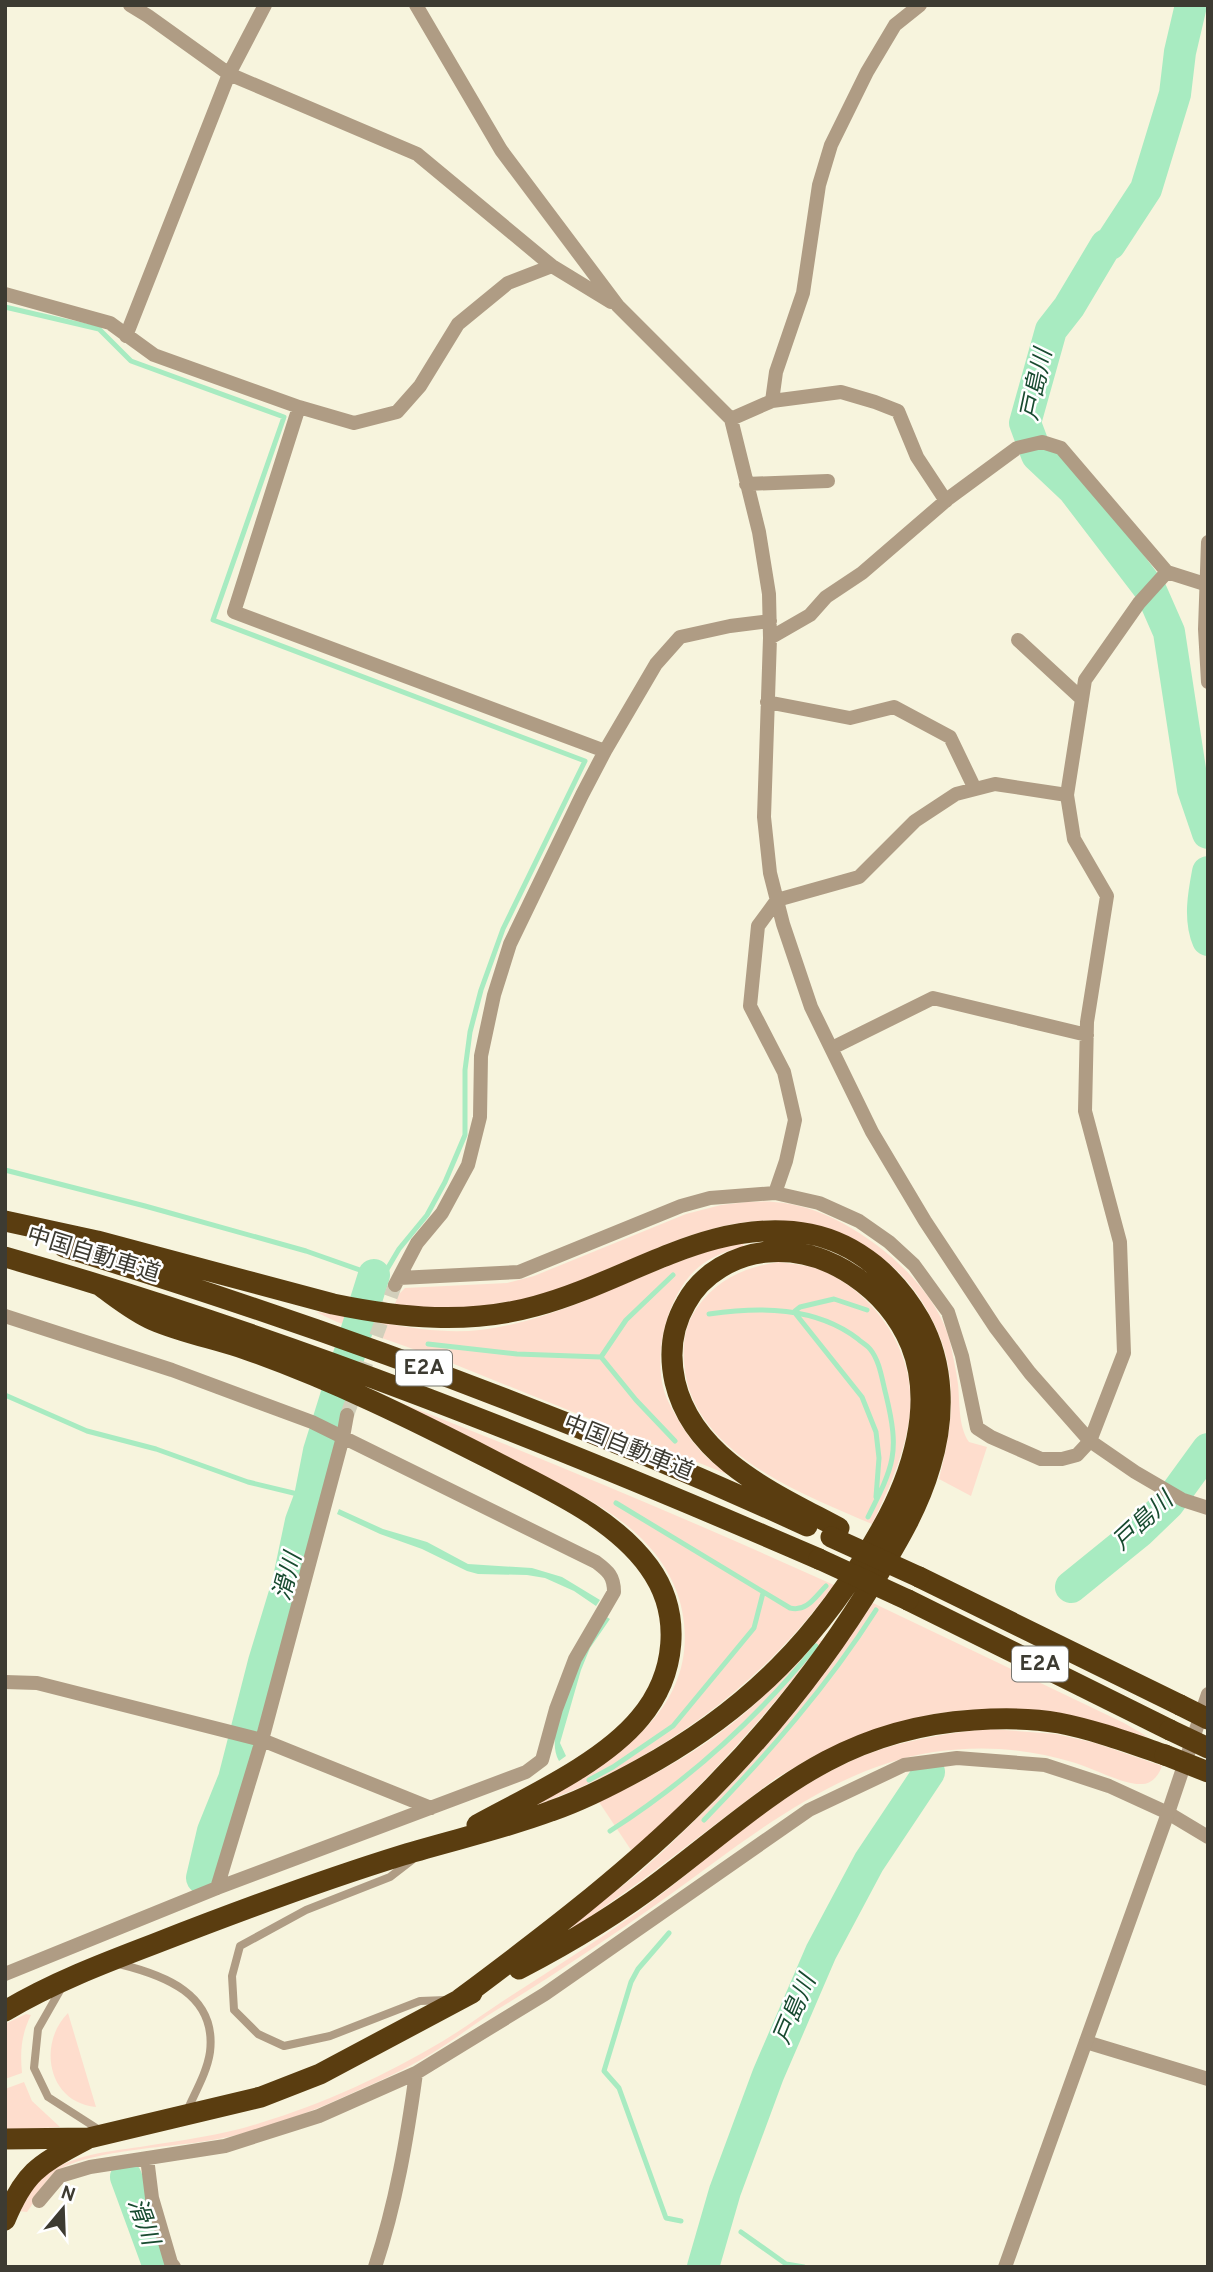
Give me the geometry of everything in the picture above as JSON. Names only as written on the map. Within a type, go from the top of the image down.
[{"type":"highway","points":[[5,1221],[134,1250],[333,1304],[372,1312],[443,1319],[476,1317],[535,1307],[681,1249],[724,1236],[770,1230],[791,1231],[836,1242],[857,1252],[891,1279],[917,1315],[928,1335],[939,1377],[940,1412],[936,1444],[924,1486],[903,1532],[863,1600],[810,1675],[776,1717],[691,1810],[598,1894],[460,1999]]},
{"type":"highway","name":"中国自動車道","points":[[5,1229],[258,1309],[445,1376],[716,1483],[835,1532],[1208,1719]]},
{"type":"highway","points":[[10,2006],[109,1961],[249,1907],[435,1846],[519,1822],[593,1794],[670,1753],[727,1714],[771,1676],[806,1640],[847,1586],[887,1518],[912,1456],[920,1413],[920,1382],[917,1363],[902,1328],[878,1294],[861,1280],[834,1265],[803,1255],[764,1252],[744,1257],[711,1274],[698,1284],[687,1300],[675,1331],[671,1352],[677,1391],[686,1412],[712,1448],[730,1463],[835,1532]]},
{"type":"highway","name":"中国自動車道","points":[[5,1257],[276,1344],[434,1400],[568,1452],[908,1600],[1208,1748]]},
{"type":"highway","points":[[99,1285],[151,1319],[250,1351],[324,1381],[401,1415],[525,1477],[615,1532],[633,1548],[662,1587],[668,1606],[672,1647],[660,1687],[639,1720],[578,1769],[435,1846]]},
{"type":"highway","points":[[5,2138],[98,2136],[261,2097],[320,2074],[539,1958],[612,1915],[747,1812],[812,1768],[849,1749],[883,1736],[953,1722],[1023,1719],[1088,1730],[1208,1772]]},
{"type":"highway","points":[[5,2220],[24,2181],[43,2163],[98,2136]]},
{"type":"street","points":[[130,5],[229,74],[417,155],[552,266],[618,306]]},
{"type":"street","points":[[126,336],[229,74],[265,5]]},
{"type":"street","points":[[416,5],[501,150],[618,306],[731,419],[763,553],[769,594],[764,817],[770,873],[783,924],[811,1007],[872,1132],[925,1221],[995,1327],[1030,1373],[1090,1441],[1108,1455],[1183,1500],[1208,1508]]},
{"type":"street","points":[[772,401],[776,372],[803,293],[819,185],[831,145],[867,72],[895,25],[920,5]]},
{"type":"street","points":[[5,294],[110,323],[154,355],[299,407],[354,423],[397,412],[420,386],[458,324],[508,284],[552,266]]},
{"type":"street","points":[[731,419],[772,401],[841,392],[875,402],[898,411],[917,457],[946,501]]},
{"type":"street","points":[[299,407],[234,612],[606,751]]},
{"type":"street","points":[[770,638],[810,615],[826,597],[862,573],[946,501],[1017,449],[1035,443],[1061,448],[1163,576],[1207,585]]},
{"type":"street","points":[[746,484],[828,481]]},
{"type":"street","points":[[1208,541],[1205,629],[1208,682]]},
{"type":"street","points":[[770,621],[680,637],[656,664],[606,751],[510,944],[494,995],[481,1056],[480,1117],[468,1165],[443,1213],[417,1243],[397,1282],[519,1272],[681,1206],[710,1198],[775,1192],[819,1203],[859,1221],[889,1242],[914,1265],[948,1311],[962,1356],[977,1428],[990,1437],[1041,1459],[1062,1460],[1077,1455],[1090,1441],[1124,1353],[1119,1242],[1085,1111],[1087,1022],[1107,896],[1074,839],[1068,795],[1084,680],[1139,603],[1163,576]]},
{"type":"street","points":[[1018,640],[1082,699]]},
{"type":"street","points":[[767,702],[850,718],[894,707],[950,737],[975,789]]},
{"type":"street","points":[[775,1192],[786,1161],[795,1120],[784,1072],[750,1006],[758,926],[777,900],[859,877],[915,821],[956,794],[995,784],[1068,795]]},
{"type":"street","points":[[832,1048],[933,998],[1087,1035]]},
{"type":"street","points":[[5,1316],[172,1370],[312,1422],[596,1562],[610,1573],[614,1582],[614,1591],[575,1659],[556,1709],[542,1760],[526,1772],[217,1888],[5,1974]]},
{"type":"street","points":[[217,1888],[262,1741],[348,1415]]},
{"type":"street","points":[[5,1682],[37,1683],[262,1741],[431,1808]]},
{"type":"street","points":[[1005,2267],[1208,1694]]},
{"type":"street","points":[[38,2201],[60,2176],[90,2167],[225,2146],[318,2116],[416,2073],[545,1994],[809,1810],[904,1765],[957,1758],[1045,1765],[1109,1786],[1168,1813],[1208,1837]]},
{"type":"street","points":[[1086,2042],[1208,2079]]},
{"type":"street","points":[[374,2267],[387,2230],[406,2147],[416,2073]]},
{"type":"street","points":[[147,2158],[152,2199],[174,2267]]},
{"type":"lane","points":[[435,1846],[390,1877],[306,1910],[240,1946],[232,1976],[233,2010],[258,2034],[284,2046],[330,2036],[420,2001],[460,1999]]},
{"type":"lane","points":[[109,1961],[146,1970],[172,1981],[194,1997],[208,2024],[209,2052],[199,2084],[184,2117]]},
{"type":"lane","points":[[65,1981],[38,2029],[34,2068],[48,2097],[98,2136]]},
{"type":"shaded area","points":[[747,1202],[800,1206],[828,1216],[881,1248],[905,1269],[925,1293],[941,1317],[950,1342],[965,1436],[969,1442],[987,1447],[971,1496],[939,1479],[949,1431],[951,1386],[942,1342],[932,1320],[912,1287],[896,1270],[868,1248],[847,1237],[806,1224],[766,1220],[727,1225],[688,1236],[532,1298],[463,1309],[394,1306],[405,1288],[507,1283],[534,1276],[686,1214]]},
{"type":"shaded area","points":[[743,1242],[744,1247],[713,1257],[704,1263],[680,1289],[665,1326],[660,1366],[668,1401],[682,1426],[705,1456],[734,1477],[444,1360],[316,1312],[418,1329],[480,1330],[548,1314],[709,1251]]},
{"type":"shaded area","points":[[779,1262],[821,1270],[841,1280],[859,1293],[874,1309],[899,1347],[910,1390],[908,1427],[901,1456],[872,1524],[814,1499],[754,1466],[727,1445],[706,1421],[691,1394],[684,1362],[684,1345],[689,1321],[699,1304],[728,1278],[752,1268]]},
{"type":"shaded area","points":[[377,1394],[607,1486],[834,1585],[767,1663],[689,1726],[616,1770],[518,1813],[606,1762],[656,1717],[673,1689],[683,1658],[684,1623],[675,1588],[658,1557],[642,1539],[600,1506]]},
{"type":"shaded area","points":[[339,1509],[383,1529],[427,1542],[468,1564],[532,1568],[562,1577],[600,1600],[596,1606],[574,1591],[545,1578],[467,1571],[337,1514]]},
{"type":"shaded area","points":[[873,1603],[1148,1737],[1098,1724],[1017,1709],[933,1714],[859,1735],[776,1778],[642,1880],[577,1926],[569,1928],[646,1867],[738,1776],[809,1692]]},
{"type":"shaded area","points":[[605,1616],[610,1619],[590,1648],[581,1670],[560,1743],[566,1756],[559,1761],[555,1747],[561,1709],[578,1667]]},
{"type":"shaded area","points":[[819,1639],[822,1642],[809,1659],[741,1740],[674,1812],[631,1850],[599,1802],[662,1770],[735,1722]]},
{"type":"shaded area","points":[[991,1729],[1056,1734],[1095,1743],[1162,1766],[1154,1780],[1139,1784],[1050,1756],[1003,1749],[980,1749],[933,1752],[888,1763],[857,1775],[799,1804],[599,1944],[403,2070],[314,2110],[261,2128],[225,2138],[107,2154],[70,2164],[47,2180],[27,2212],[19,2211],[40,2180],[72,2161],[96,2154],[203,2137],[246,2127],[331,2098],[377,2077],[450,2036],[605,1935],[754,1821],[816,1779],[848,1762],[896,1745],[936,1736]]},
{"type":"shaded area","points":[[68,2013],[96,2107],[80,2103],[67,2095],[52,2070],[53,2040],[58,2026]]},
{"type":"shaded area","points":[[26,2014],[31,2015],[22,2044],[22,2073],[5,2079],[5,2024]]},
{"type":"shaded area","points":[[24,2082],[32,2101],[60,2127],[5,2130],[5,2089]]},
{"type":"waterway","name":"戸島川","points":[[1191,5],[1180,52],[1175,94],[1146,189],[1051,330],[1025,423],[1037,455],[1073,489],[1151,591],[1169,632],[1193,789],[1208,833]]},
{"type":"waterway","points":[[5,307],[99,329],[131,361],[284,417],[213,620],[585,761],[503,929],[481,990],[470,1032],[465,1070],[465,1135],[445,1182],[427,1215],[399,1249],[386,1271],[374,1275],[306,1251],[5,1170]]},
{"type":"waterway","name":"戸島川","points":[[1208,872],[1203,915],[1208,940]]},
{"type":"waterway","name":"滑川","points":[[202,1878],[213,1831],[234,1779],[264,1662],[288,1583],[319,1451],[374,1275]]},
{"type":"waterway","points":[[601,1357],[626,1320],[673,1275]]},
{"type":"waterway","points":[[795,1311],[800,1307],[834,1299],[867,1310]]},
{"type":"waterway","points":[[709,1314],[767,1310],[805,1315],[841,1328],[870,1349],[882,1377],[893,1431],[893,1445],[889,1471],[868,1517]]},
{"type":"waterway","points":[[795,1313],[862,1397],[876,1432],[879,1458],[876,1497]]},
{"type":"waterway","points":[[428,1344],[517,1354],[601,1357],[636,1400],[675,1441]]},
{"type":"waterway","points":[[5,1395],[87,1431],[156,1449],[248,1482],[310,1497]]},
{"type":"waterway","name":"戸島川","points":[[1071,1587],[1140,1531],[1168,1504],[1208,1449]]},
{"type":"waterway","points":[[616,1503],[790,1608],[806,1606],[826,1586]]},
{"type":"waterway","points":[[589,1780],[673,1726],[754,1628],[763,1593]]},
{"type":"waterway","points":[[704,1820],[795,1720],[876,1610]]},
{"type":"waterway","points":[[610,1831],[667,1791],[746,1723],[816,1646]]},
{"type":"waterway","name":"戸島川","points":[[703,2267],[725,2191],[768,2075],[821,1952],[869,1862],[929,1772]]},
{"type":"waterway","points":[[669,1933],[638,1969],[631,1982],[604,2071],[619,2088],[666,2218],[681,2221]]},
{"type":"waterway","name":"滑川","points":[[126,2177],[159,2267]]},
{"type":"waterway","points":[[741,2232],[786,2264],[804,2267]]},
{"type":"tunnel","points":[[347,1415],[395,1285]]}]
